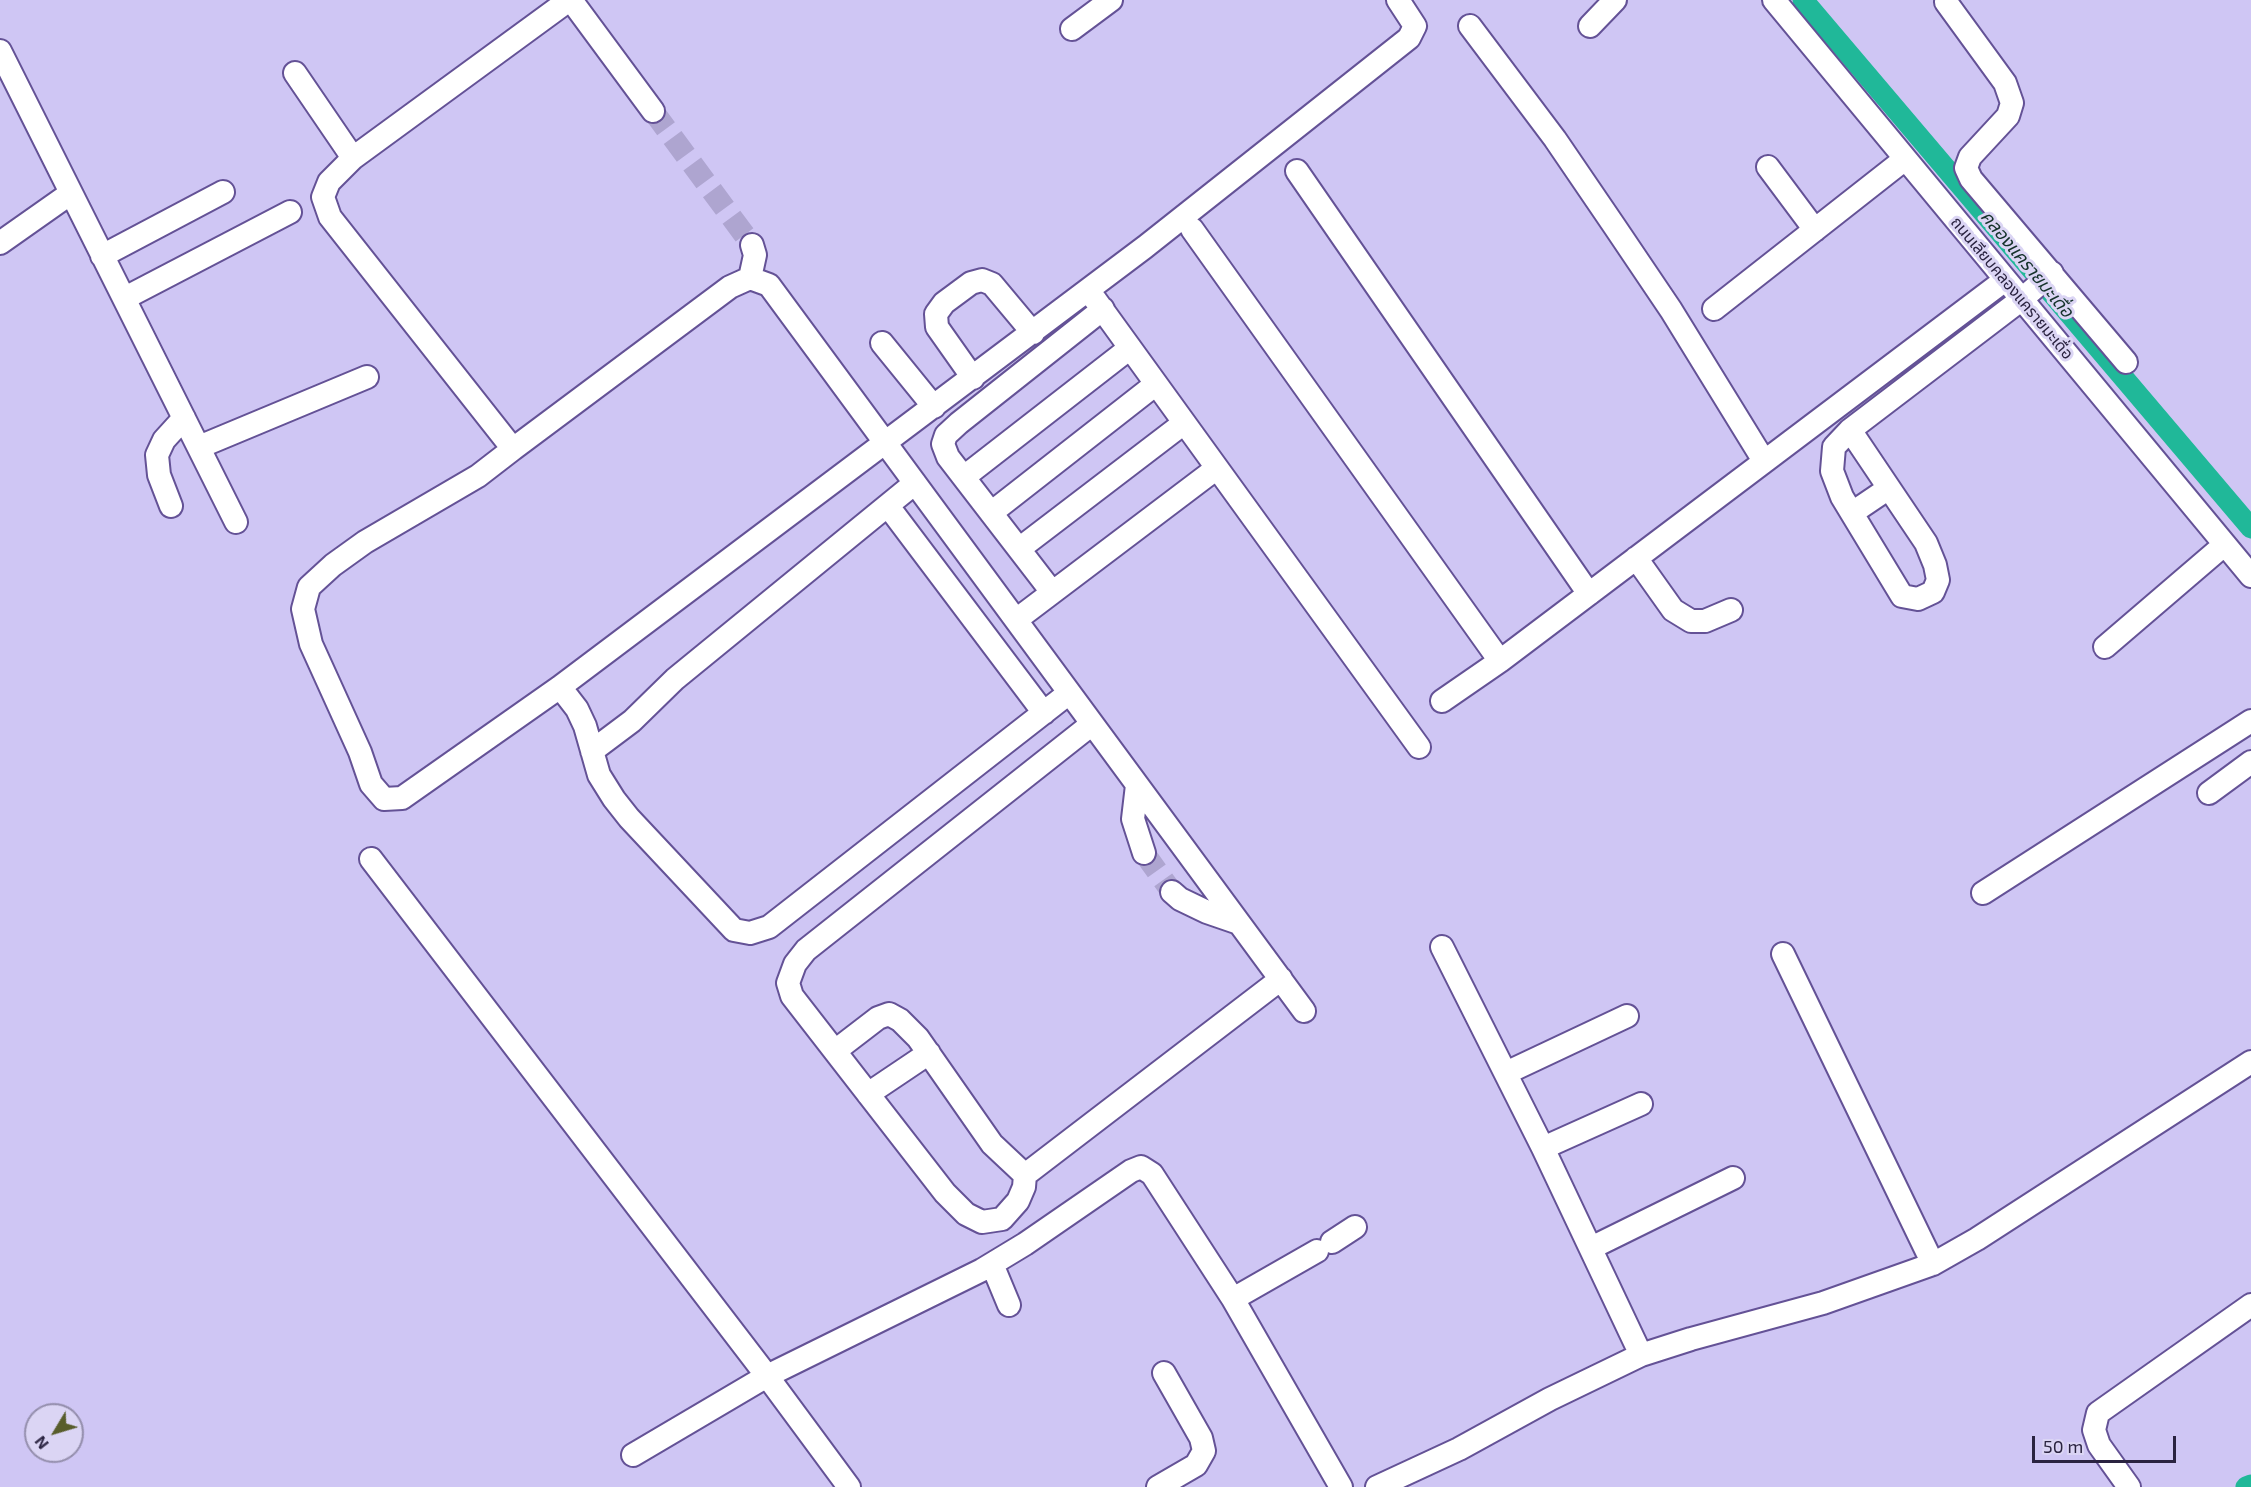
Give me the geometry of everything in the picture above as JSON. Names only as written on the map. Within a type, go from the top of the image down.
[{"type":"street","points":[[513,449],[330,217],[323,197],[329,182],[353,158],[570,0],[653,111]]},
{"type":"street","points":[[1072,28],[1111,0]]},
{"type":"street","points":[[1304,1011],[1281,979],[1137,785],[886,443],[769,285],[750,278],[730,287],[478,476],[365,542],[333,565],[309,587],[303,609],[311,644],[337,706],[360,752],[371,784],[384,799],[402,798],[560,687],[886,443],[934,407],[973,378],[1089,291],[1409,38],[1415,26],[1398,0]]},
{"type":"street","points":[[1590,26],[1615,0]]},
{"type":"street","name":"ถนนเลียบคลองแครายมะเดื่อ","points":[[1774,0],[2005,280],[2036,288],[2224,545],[2251,576]]},
{"type":"street","points":[[1947,2],[2005,83],[2012,103],[2008,116],[1970,157],[1966,168],[2036,288],[2126,362]]},
{"type":"street","points":[[1470,26],[1555,139],[1616,227],[1671,310],[1764,462]]},
{"type":"street","points":[[0,51],[236,522]]},
{"type":"street","points":[[295,73],[353,158]]},
{"type":"street","points":[[1714,309],[1905,159]]},
{"type":"street","points":[[1768,166],[1815,230]]},
{"type":"street","points":[[1297,171],[1589,594]]},
{"type":"street","points":[[102,256],[223,192]]},
{"type":"street","points":[[0,243],[71,193]]},
{"type":"street","points":[[125,298],[291,212]]},
{"type":"street","points":[[1192,229],[1500,661]]},
{"type":"street","points":[[750,278],[755,255],[752,245]]},
{"type":"street","points":[[973,378],[937,327],[936,314],[944,303],[971,282],[981,280],[992,284],[1033,333]]},
{"type":"street","points":[[1442,701],[1500,661],[2005,280]]},
{"type":"street","points":[[1850,430],[1926,543],[1935,565],[1938,580],[1933,592],[1918,599],[1902,596],[1842,497],[1832,471],[1834,447],[1850,430],[2036,288]]},
{"type":"street","points":[[1089,291],[1419,747]]},
{"type":"street","points":[[1052,592],[948,457],[943,444],[946,435],[1103,309]]},
{"type":"street","points":[[882,343],[934,407]]},
{"type":"street","points":[[964,477],[1130,348]]},
{"type":"street","points":[[199,447],[367,377]]},
{"type":"street","points":[[991,513],[1156,384]]},
{"type":"street","points":[[171,506],[159,475],[157,455],[164,440],[184,418]]},
{"type":"street","points":[[1019,549],[1184,423]]},
{"type":"street","points":[[1016,620],[1217,468]]},
{"type":"street","points":[[592,751],[632,721],[675,679],[915,483]]},
{"type":"street","points":[[1852,513],[1889,488]]},
{"type":"street","points":[[888,506],[1044,713]]},
{"type":"street","points":[[2105,647],[2224,545]]},
{"type":"street","points":[[1636,558],[1673,610],[1691,621],[1705,621],[1731,610]]},
{"type":"street","points":[[560,687],[577,709],[585,726],[599,775],[629,818],[734,930],[750,933],[769,927],[1070,693]]},
{"type":"street","points":[[1983,893],[2251,721]]},
{"type":"street","points":[[1092,724],[806,950],[795,964],[788,982],[792,996],[945,1193],[966,1214],[982,1222],[1002,1219],[1018,1201],[1024,1187],[1025,1175],[1281,979]]},
{"type":"street","points":[[2209,793],[2251,762]]},
{"type":"street","points":[[1137,785],[1133,819],[1144,853]]},
{"type":"street","points":[[371,859],[849,1487]]},
{"type":"street","points":[[1172,892],[1180,899],[1207,912],[1239,923]]},
{"type":"street","points":[[1442,947],[1543,1148],[1641,1355]]},
{"type":"street","points":[[1783,954],[1934,1264]]},
{"type":"street","points":[[835,1051],[878,1018],[889,1014],[906,1026],[929,1053],[992,1144],[1025,1175]]},
{"type":"street","points":[[1506,1073],[1627,1016]]},
{"type":"street","points":[[868,1094],[929,1053]]},
{"type":"street","points":[[1377,1487],[1459,1449],[1550,1399],[1641,1355],[1823,1303],[1934,1264],[1977,1239],[2251,1062]]},
{"type":"street","points":[[1543,1148],[1641,1104]]},
{"type":"street","points":[[633,1455],[766,1376],[992,1264],[1131,1171],[1141,1167],[1152,1174],[1233,1299],[1341,1487]]},
{"type":"street","points":[[1591,1248],[1732,1178]]},
{"type":"street","points":[[1233,1299],[1355,1227]]},
{"type":"street","points":[[992,1264],[1009,1305]]},
{"type":"street","points":[[2129,1487],[2099,1445],[2094,1430],[2098,1413],[2251,1305]]},
{"type":"street","points":[[1158,1487],[1196,1465],[1204,1451],[1201,1438],[1164,1373]]},
{"type":"waterway","name":"คลองแครายมะเดื่อ","points":[[1803,0],[2251,528]]},
{"type":"waterway","points":[[2246,1487],[2251,1485]]},
{"type":"tunnel","points":[[653,111],[752,245]]},
{"type":"tunnel","points":[[1144,853],[1172,892]]}]
